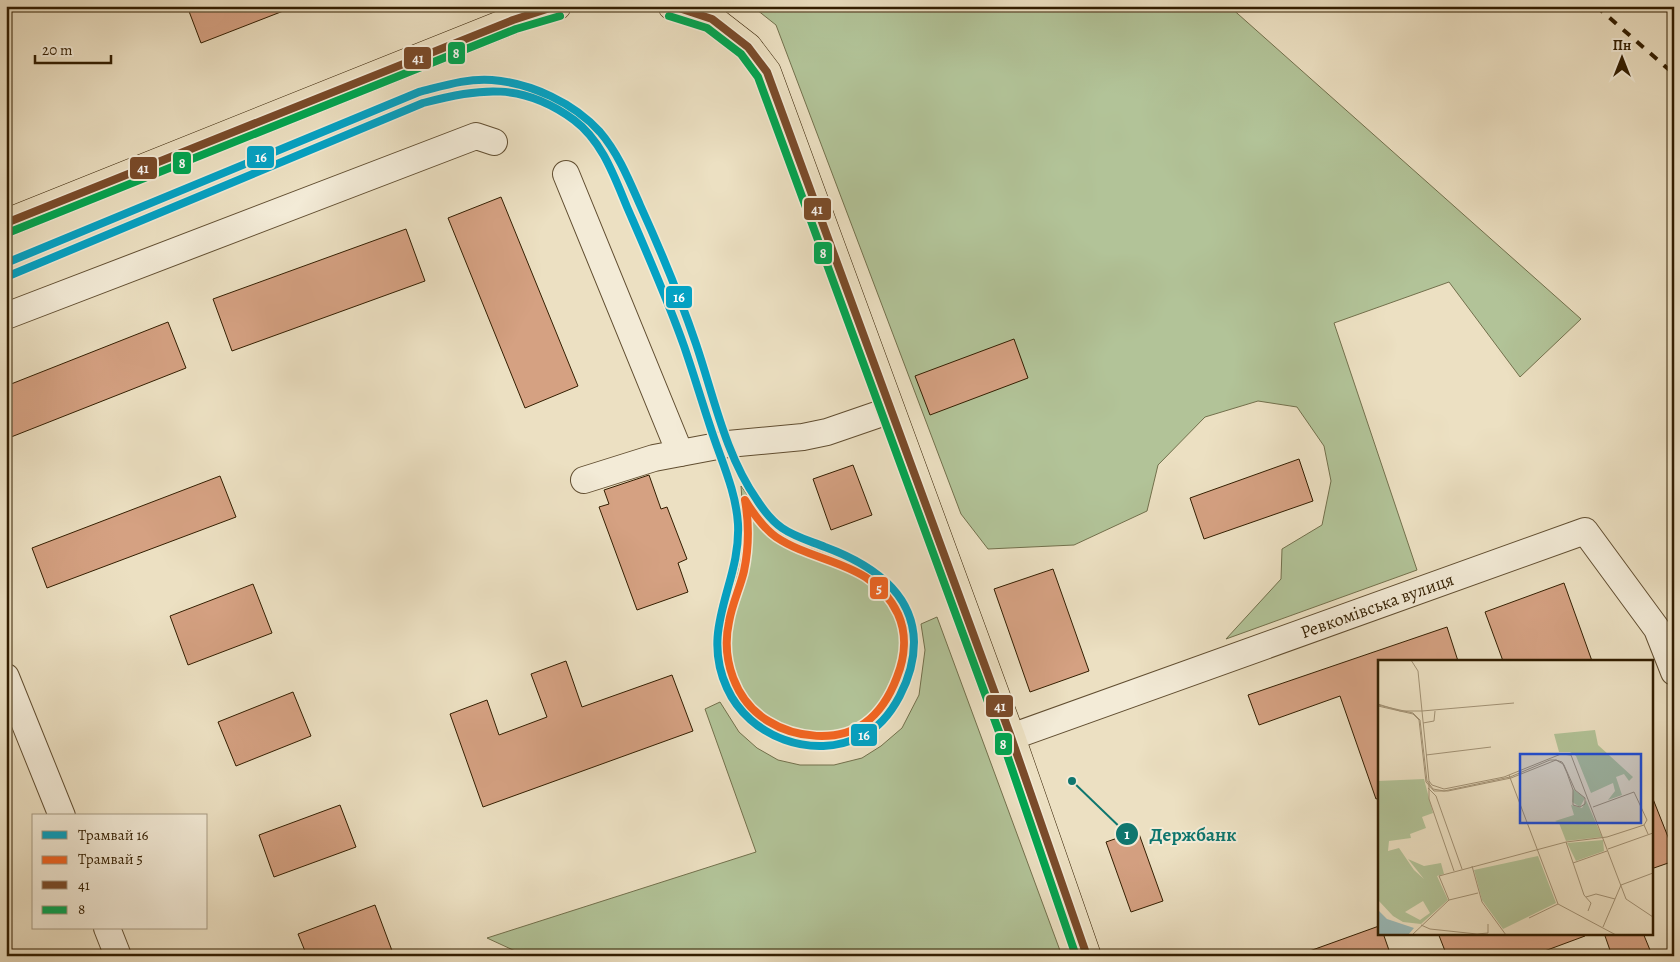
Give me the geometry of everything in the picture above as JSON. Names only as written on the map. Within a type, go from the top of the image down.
[{"type":"main road","points":[[672,6],[712,20],[748,47],[767,72],[1010,737],[1087,956]]},
{"type":"main road","points":[[6,223],[545,8]]},
{"type":"street","points":[[6,316],[476,136],[494,142]]},
{"type":"street","points":[[566,174],[680,452]]},
{"type":"street","points":[[584,480],[654,458],[680,452],[755,441],[803,437],[827,432],[891,410]]},
{"type":"street","name":"Ревкомівська вулиця","points":[[1010,737],[1585,532],[1657,629],[1674,672]]},
{"type":"street","points":[[6,677],[61,814]]},
{"type":"street","points":[[108,930],[118,956]]},
{"type":"green space","points":[[752,6],[1229,6],[1581,319],[1520,377],[1449,282],[1334,323],[1417,570],[1226,639],[1281,579],[1282,549],[1322,525],[1331,481],[1324,446],[1297,407],[1258,401],[1205,417],[1158,465],[1147,511],[1074,545],[988,549],[961,514],[776,25]]},
{"type":"green space","points":[[741,486],[772,529],[795,543],[858,566],[883,585],[900,611],[907,641],[904,672],[891,700],[869,723],[842,736],[812,740],[782,735],[756,720],[736,697],[724,670],[721,640],[745,541]]},
{"type":"green space","points":[[937,617],[1062,956],[526,956],[487,938],[756,852],[705,709],[720,702],[739,732],[757,748],[778,760],[800,765],[834,765],[862,758],[881,746],[902,728],[919,695],[925,650],[921,624]]},
{"type":"building","points":[[187,6],[291,6],[291,8],[201,43]]},
{"type":"building","points":[[501,197],[578,386],[525,408],[448,218]]},
{"type":"building","points":[[406,229],[425,281],[232,351],[213,299]]},
{"type":"building","points":[[168,322],[186,368],[6,439],[6,386]]},
{"type":"building","points":[[1014,339],[1028,378],[930,415],[915,376]]},
{"type":"building","points":[[1299,459],[1313,501],[1204,539],[1190,498]]},
{"type":"building","points":[[853,465],[872,515],[831,530],[813,479]]},
{"type":"building","points":[[649,475],[661,509],[667,507],[687,559],[678,563],[688,592],[637,610],[599,507],[609,504],[604,490]]},
{"type":"building","points":[[220,476],[236,517],[47,588],[32,548]]},
{"type":"building","points":[[1053,569],[1089,671],[1030,692],[994,589]]},
{"type":"building","points":[[1564,583],[1592,660],[1503,660],[1485,612]]},
{"type":"building","points":[[253,584],[272,633],[188,665],[170,616]]},
{"type":"building","points":[[1447,627],[1458,660],[1378,660],[1378,798],[1376,799],[1340,696],[1259,725],[1248,695]]},
{"type":"building","points":[[566,661],[582,707],[672,675],[693,731],[483,807],[450,714],[487,700],[499,735],[547,717],[531,674]]},
{"type":"building","points":[[293,692],[311,736],[236,766],[218,722]]},
{"type":"building","points":[[1652,799],[1674,852],[1674,861],[1652,869]]},
{"type":"building","points":[[340,805],[356,847],[274,877],[259,835]]},
{"type":"building","points":[[1138,831],[1163,901],[1131,912],[1106,842]]},
{"type":"building","points":[[375,905],[394,956],[307,956],[298,934]]},
{"type":"building","points":[[1378,926],[1378,934],[1383,934],[1391,956],[1305,956],[1304,953]]},
{"type":"building","points":[[1438,934],[1585,934],[1585,936],[1531,956],[1447,956]]},
{"type":"building","points":[[1604,934],[1643,934],[1650,950],[1633,956],[1612,956]]},
{"type":"railway","points":[[1596,6],[1674,74]]},
{"type":"railway","points":[[1669,6],[1674,10]]},
{"type":"tram line","name":"16","points":[[6,263],[419,92],[473,80],[492,80],[522,85],[551,96],[578,112],[600,132],[623,167],[670,274],[696,344],[721,425],[736,464],[765,512],[787,531],[857,561],[872,570],[897,593],[906,607],[912,624],[914,642],[913,655],[906,683],[892,709],[873,729],[862,736],[843,743],[823,746],[804,745],[784,740],[750,720],[737,705],[727,688],[720,666],[717,645],[719,625],[734,566],[737,546],[737,511],[731,486],[677,328],[612,171],[600,149],[584,128],[555,108],[537,99],[519,94],[483,92],[423,103],[6,277]]},
{"type":"tram line","name":"5","points":[[745,500],[763,525],[776,537],[792,546],[859,573],[874,583],[887,596],[898,614],[903,629],[904,646],[902,662],[897,677],[880,708],[870,719],[854,729],[830,736],[816,736],[791,731],[779,727],[757,713],[739,691],[729,664],[727,636],[730,615],[746,562],[748,535],[745,500]]},
{"type":"transit line","name":"41","points":[[6,223],[513,20],[556,6]]},
{"type":"transit line","name":"41","points":[[673,6],[712,19],[748,47],[767,72],[1011,737],[1087,956]]},
{"type":"transit line","name":"8","points":[[10,232],[516,29],[560,16]]},
{"type":"transit line","name":"8","points":[[669,16],[707,28],[741,54],[758,77],[1002,740],[1076,956]]},
{"type":"place","name":"Держбанк","points":[[1072,781]]}]
